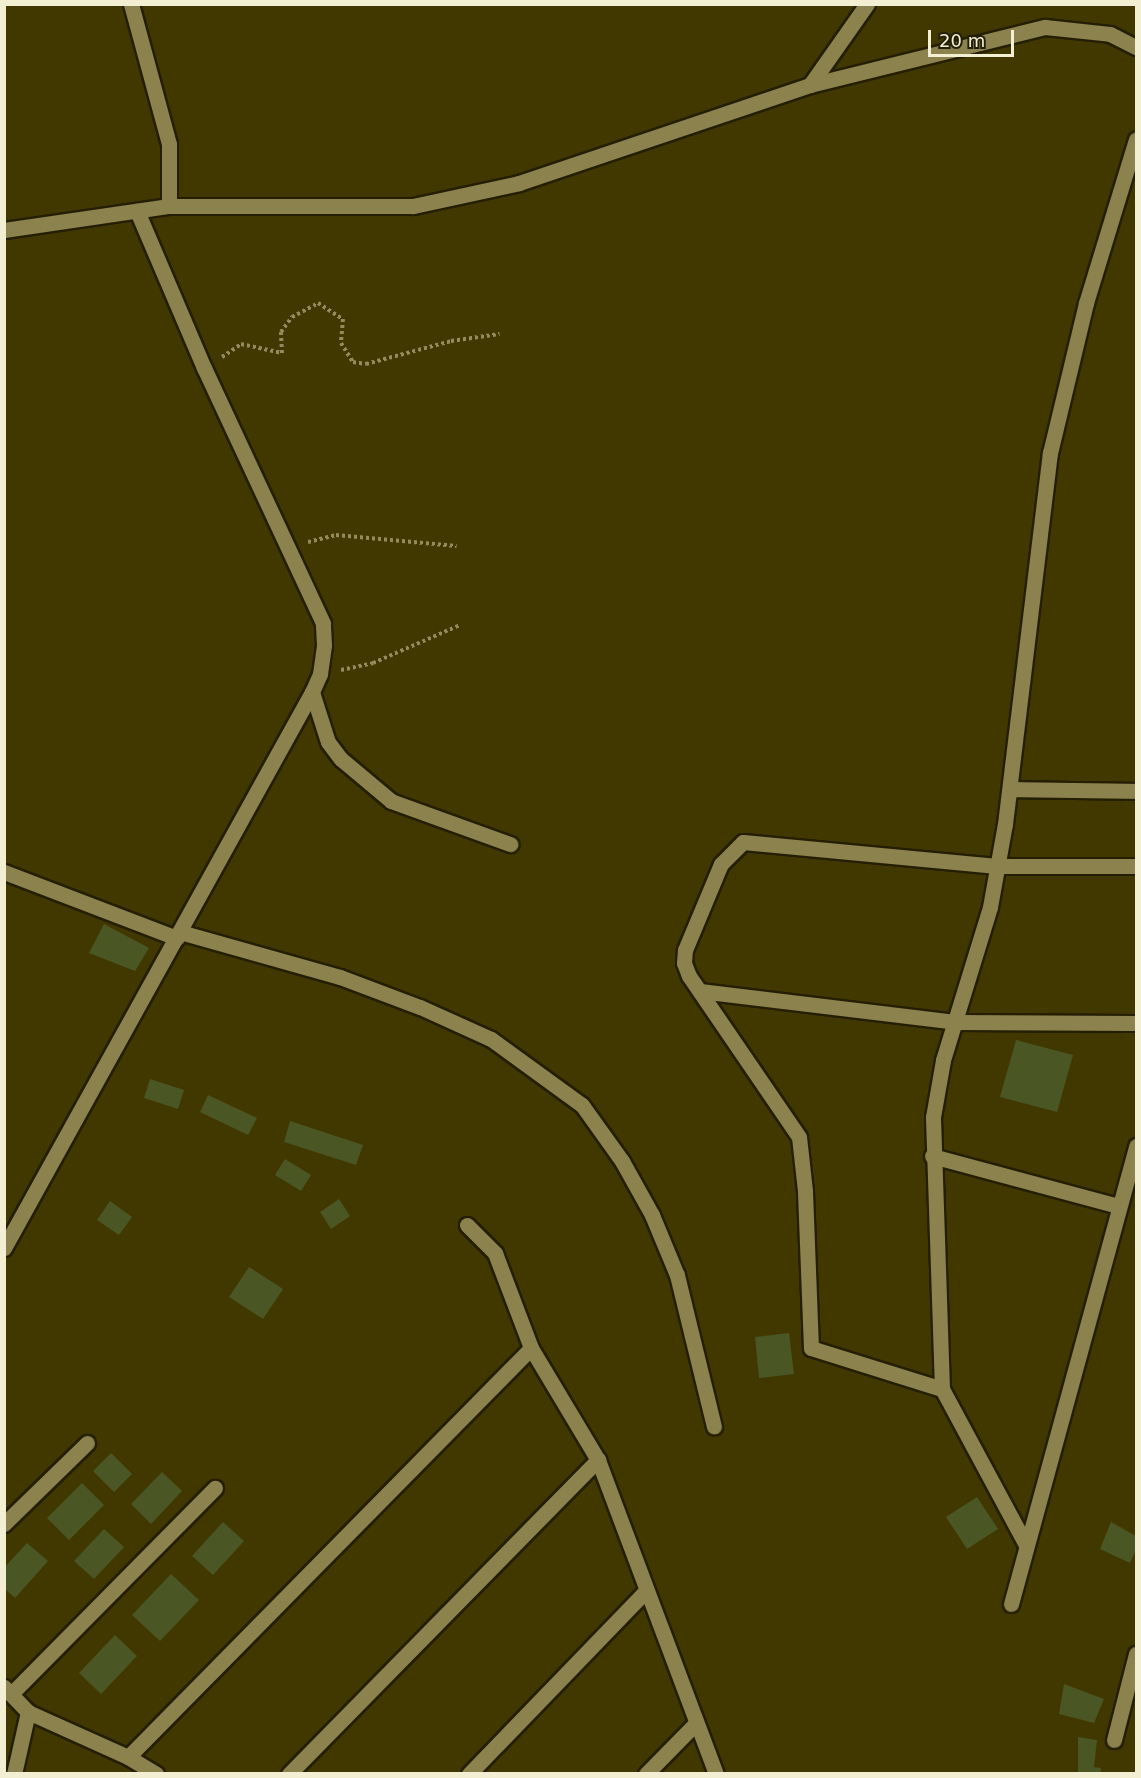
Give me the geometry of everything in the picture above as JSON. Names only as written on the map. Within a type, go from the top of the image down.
[{"type":"street","points":[[131,4],[169,144],[169,206]]},
{"type":"street","points":[[810,85],[867,4]]},
{"type":"street","points":[[4,230],[169,206],[413,206],[519,183],[810,85],[1045,27],[1110,34],[1137,47]]},
{"type":"street","points":[[1025,1542],[942,1389],[932,1156],[937,1091],[955,1022],[990,907],[1011,789],[1050,453],[1086,303],[1137,139]]},
{"type":"street","points":[[4,1248],[320,674],[323,622],[204,368],[137,211]]},
{"type":"street","points":[[312,692],[328,742],[341,759],[391,801],[510,844]]},
{"type":"street","points":[[1011,789],[1137,791]]},
{"type":"street","points":[[942,1389],[811,1348],[803,1158],[799,1137],[700,991],[684,963],[685,950],[721,864],[743,842],[997,866],[1137,867]]},
{"type":"street","points":[[4,872],[178,935],[340,977],[420,1007],[491,1039],[582,1105],[627,1170],[652,1215],[677,1275],[714,1427]]},
{"type":"street","points":[[700,991],[955,1022],[1137,1023]]},
{"type":"street","points":[[1011,1604],[1025,1542],[1118,1206],[1137,1146]]},
{"type":"street","points":[[932,1156],[1118,1206]]},
{"type":"street","points":[[467,1226],[495,1253],[531,1348],[597,1460],[695,1724],[716,1773]]},
{"type":"street","points":[[128,1757],[531,1348]]},
{"type":"street","points":[[4,1524],[87,1443]]},
{"type":"street","points":[[289,1773],[597,1460]]},
{"type":"street","points":[[156,1773],[128,1757],[28,1712],[8,1690],[215,1488]]},
{"type":"street","points":[[469,1773],[646,1591]]},
{"type":"street","points":[[1114,1740],[1137,1654]]},
{"type":"street","points":[[15,1773],[28,1712]]},
{"type":"street","points":[[646,1773],[695,1724]]},
{"type":"path","points":[[204,368],[241,344],[282,353],[281,332],[292,317],[318,303],[342,319],[341,343],[353,362],[366,364],[451,341],[500,334]]},
{"type":"path","points":[[288,547],[336,535],[456,546]]},
{"type":"path","points":[[320,674],[373,663],[460,625]]},
{"type":"building","points":[[104,924],[149,948],[135,971],[89,953]]},
{"type":"building","points":[[1016,1040],[1073,1055],[1057,1112],[1000,1097]]},
{"type":"building","points":[[150,1079],[184,1090],[178,1109],[144,1098]]},
{"type":"building","points":[[208,1095],[257,1118],[248,1135],[200,1112]]},
{"type":"building","points":[[290,1121],[363,1145],[356,1165],[284,1142]]},
{"type":"building","points":[[285,1159],[311,1175],[301,1191],[275,1175]]},
{"type":"building","points":[[339,1199],[350,1216],[331,1229],[320,1212]]},
{"type":"building","points":[[110,1201],[132,1217],[119,1235],[97,1220]]},
{"type":"building","points":[[249,1267],[283,1289],[263,1319],[229,1297]]},
{"type":"building","points":[[789,1333],[794,1374],[759,1378],[755,1337]]},
{"type":"building","points":[[111,1453],[132,1474],[114,1492],[93,1471]]},
{"type":"building","points":[[162,1472],[182,1491],[151,1524],[131,1504]]},
{"type":"building","points":[[82,1483],[104,1505],[69,1540],[47,1518]]},
{"type":"building","points":[[977,1497],[998,1529],[967,1549],[946,1517]]},
{"type":"building","points":[[223,1522],[244,1541],[213,1575],[192,1556]]},
{"type":"building","points":[[1111,1522],[1136,1536],[1136,1550],[1130,1563],[1100,1549]]},
{"type":"building","points":[[104,1529],[124,1547],[94,1579],[74,1561]]},
{"type":"building","points":[[27,1543],[48,1561],[15,1598],[4,1588],[4,1568]]},
{"type":"building","points":[[171,1574],[199,1600],[160,1641],[132,1615]]},
{"type":"building","points":[[115,1635],[137,1656],[101,1694],[79,1673]]},
{"type":"building","points":[[1064,1684],[1104,1699],[1094,1723],[1059,1714]]},
{"type":"building","points":[[1078,1737],[1097,1740],[1094,1767],[1101,1768],[1100,1774],[1078,1774]]}]
